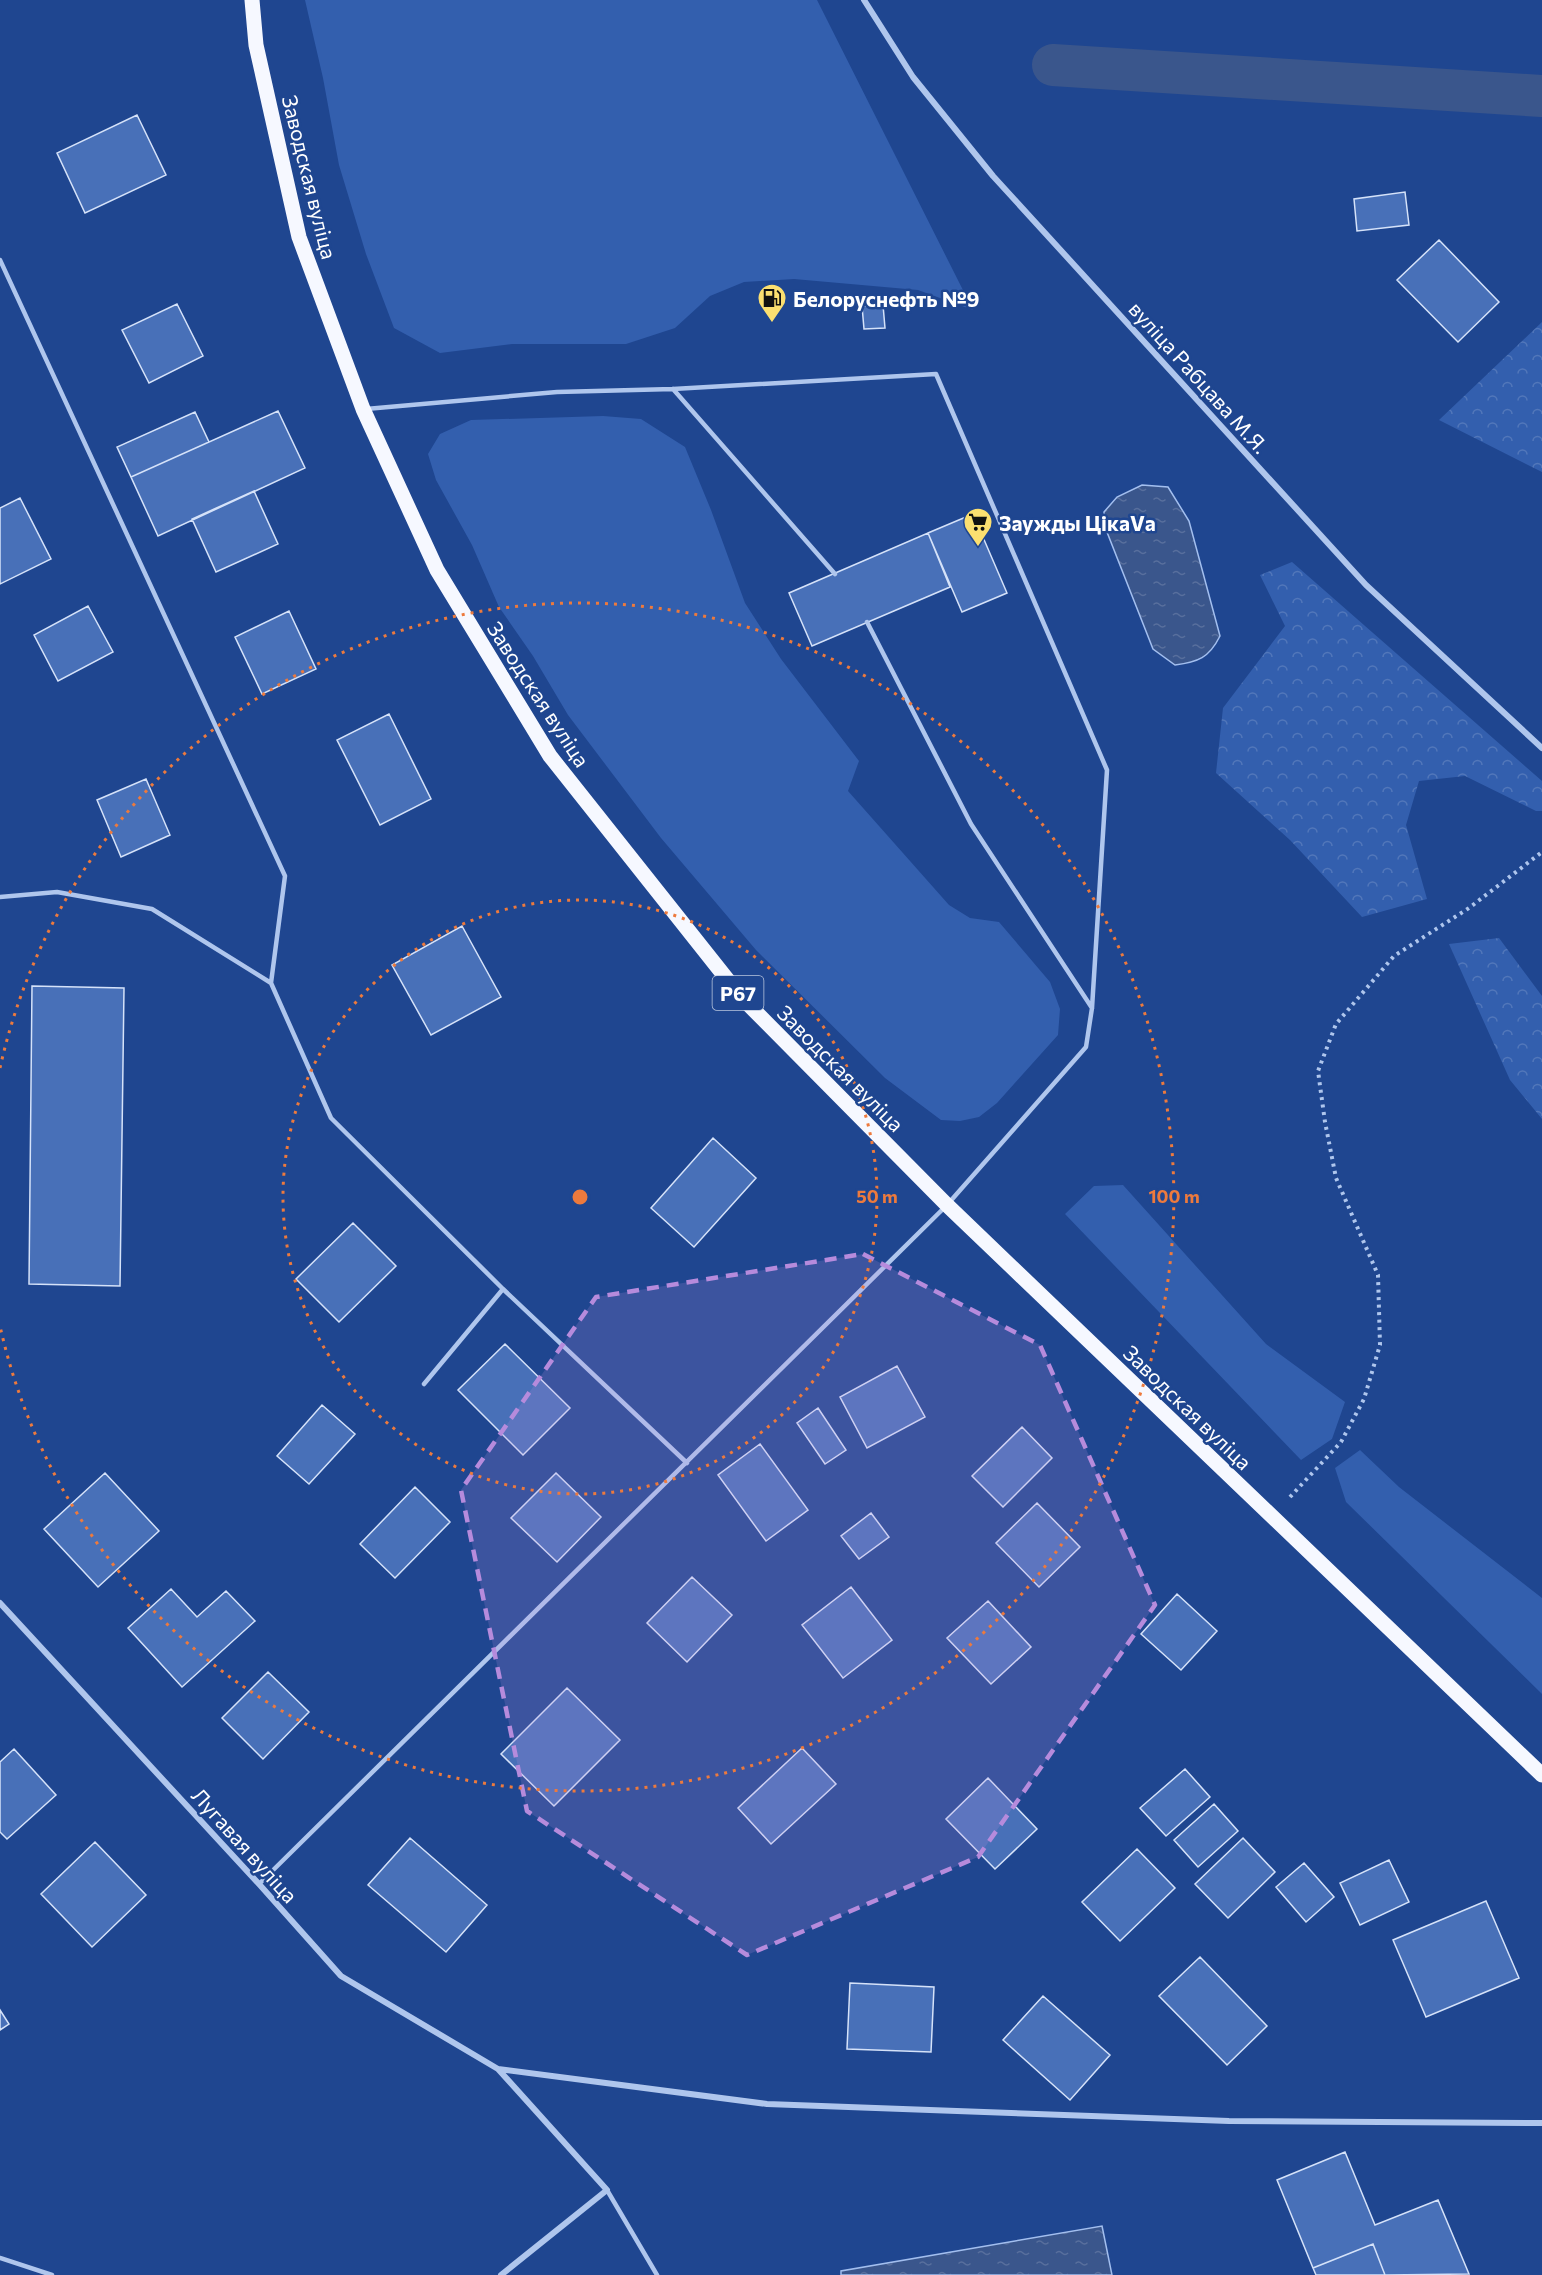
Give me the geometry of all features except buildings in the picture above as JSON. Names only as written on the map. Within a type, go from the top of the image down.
[{"type":"main road","name":"Заводская вуліца","points":[[252,0],[256,45],[299,237],[363,409],[437,570],[550,756],[742,998],[947,1205],[1542,1775]]},
{"type":"street","name":"вуліца Рабцава М.Я.","points":[[864,0],[913,77],[993,176],[1366,585],[1542,748]]},
{"type":"street","name":"Лугавая вуліца","points":[[0,1603],[341,1976],[498,2069]]},
{"type":"street","points":[[498,2069],[767,2104],[1229,2121],[1542,2123]]},
{"type":"street","points":[[498,2069],[607,2190],[501,2275]]},
{"type":"lane","points":[[0,260],[285,876],[271,983],[331,1118],[503,1289],[687,1463]]},
{"type":"lane","points":[[259,1884],[947,1205],[1086,1047],[1092,1008],[1107,770],[936,374],[673,389],[557,392],[363,409]]},
{"type":"lane","points":[[673,389],[835,574]]},
{"type":"lane","points":[[867,622],[971,824],[1092,1008]]},
{"type":"lane","points":[[0,897],[57,892],[152,909],[271,983]]},
{"type":"lane","points":[[424,1384],[503,1289]]},
{"type":"lane","points":[[607,2190],[657,2275]]},
{"type":"lane","points":[[0,2258],[52,2275]]},
{"type":"path","points":[[1272,1516],[1341,1442],[1364,1399],[1380,1345],[1378,1275],[1336,1178],[1319,1081],[1318,1071],[1336,1024],[1394,956],[1469,908],[1542,852]]},
{"type":"highlighted area","points":[[863,1254],[1040,1345],[1155,1605],[978,1857],[747,1955],[527,1811],[461,1490],[596,1297]]},
{"type":"green space","points":[[305,0],[817,0],[973,310],[918,290],[794,279],[744,282],[710,296],[675,328],[626,344],[512,344],[440,353],[394,328],[366,254],[339,165],[323,78]]},
{"type":"green space","points":[[1542,322],[1542,472],[1439,420]]},
{"type":"green space","points":[[603,416],[641,419],[685,447],[745,603],[781,659],[859,761],[848,791],[949,905],[970,918],[999,922],[1050,982],[1060,1009],[1058,1035],[997,1103],[979,1117],[960,1121],[941,1120],[885,1078],[756,950],[661,838],[568,715],[533,656],[499,607],[472,545],[436,480],[428,454],[440,434],[471,420]]},
{"type":"green space","points":[[1292,562],[1542,781],[1542,811],[1536,811],[1465,776],[1419,781],[1406,825],[1427,899],[1362,917],[1290,840],[1216,773],[1223,708],[1285,626],[1260,575]]},
{"type":"green space","points":[[1499,938],[1542,996],[1542,1119],[1510,1080],[1449,944]]},
{"type":"green space","points":[[1123,1185],[1266,1344],[1345,1402],[1332,1439],[1301,1460],[1065,1214],[1094,1186]]},
{"type":"green space","points":[[1360,1450],[1399,1487],[1542,1598],[1542,1694],[1346,1502],[1335,1468]]},
{"type":"water","points":[[1142,485],[1168,487],[1189,521],[1220,636],[1207,654],[1190,662],[1175,665],[1153,649],[1105,527],[1104,512],[1117,497]]},
{"type":"water","points":[[1102,2226],[1112,2275],[841,2275],[841,2271]]},
{"type":"waterway","points":[[1053,65],[1542,96]]},
{"type":"place","name":"Белоруснефть №9","points":[[772,324]]},
{"type":"place","name":"Заужды ЦікаVа","points":[[978,548]]}]
